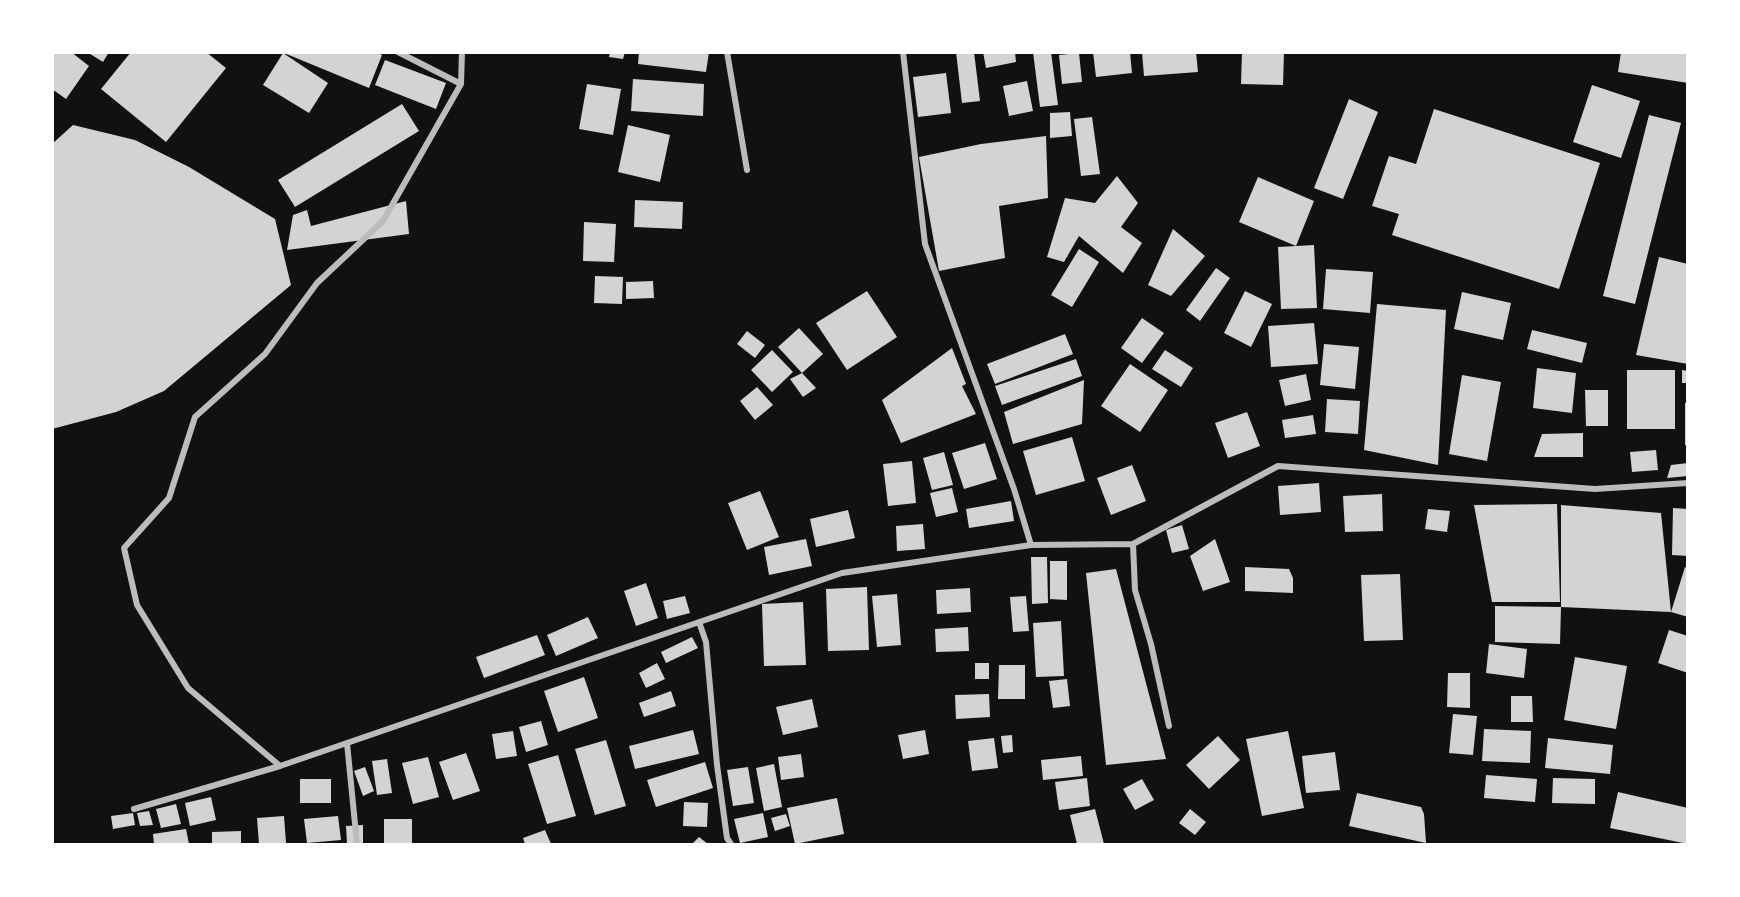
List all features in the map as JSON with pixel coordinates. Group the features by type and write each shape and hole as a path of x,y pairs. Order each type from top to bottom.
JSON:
{"street":[{"path":"398,52 461,84"},
{"path":"280,766 188,688 137,605 124,548 169,498 195,417 265,354 317,283 383,221 461,84 462,52"},
{"path":"727,52 747,170"},
{"path":"903,52 925,244 1032,545"},
{"path":"134,809 280,766 842,573 1032,545 1133,544 1278,466 1594,489 1688,483"},
{"path":"1133,544 1135,590 1151,644 1169,726"},
{"path":"699,622 706,642 718,775 727,838 731,844"},
{"path":"347,743 357,844"}],"building":[{"path":"52,52 71,52 89,66 66,99 52,89"},
{"path":"87,52 109,52 103,62"},
{"path":"131,52 206,52 226,68 166,142 101,89"},
{"path":"376,52 382,55 369,88 284,53"},
{"path":"610,52 625,52 623,59 609,57"},
{"path":"639,52 709,52 706,72 638,64"},
{"path":"956,52 974,52 980,101 962,103"},
{"path":"983,52 1015,52 1016,62 986,68"},
{"path":"1033,52 1051,52 1058,105 1040,107"},
{"path":"1093,52 1130,52 1132,73 1096,77"},
{"path":"1142,52 1196,52 1198,72 1144,76"},
{"path":"1242,52 1284,52 1283,85 1241,84"},
{"path":"1621,52 1688,52 1688,83 1618,72"},
{"path":"283,53 328,83 309,113 263,85"},
{"path":"1079,53 1082,82 1062,84 1059,55"},
{"path":"385,60 446,83 436,109 375,85"},
{"path":"946,73 951,113 918,117 913,77"},
{"path":"633,79 704,84 703,116 631,111"},
{"path":"1027,81 1033,111 1009,116 1003,86"},
{"path":"587,84 621,89 613,135 579,129"},
{"path":"1592,85 1640,101 1621,158 1573,142"},
{"path":"1349,99 1378,112 1343,199 1314,188"},
{"path":"402,104 419,131 295,207 278,180"},
{"path":"1434,109 1600,163 1559,289 1392,235 1399,214 1372,206 1389,156 1416,164"},
{"path":"1070,112 1072,136 1050,138 1050,113"},
{"path":"1649,115 1681,123 1635,304 1603,296"},
{"path":"1092,117 1100,174 1081,176 1074,119"},
{"path":"73,125 135,140 189,167 275,219 291,285 164,391 116,412 52,429 52,144"},
{"path":"628,125 670,135 660,182 618,172"},
{"path":"1046,136 1048,198 999,206 1005,258 939,271 919,157 981,144"},
{"path":"1117,176 1138,203 1121,227 1142,243 1123,273 1079,236 1064,262 1047,257 1065,198 1095,203"},
{"path":"1258,177 1314,201 1296,246 1239,222"},
{"path":"635,200 683,202 682,229 634,227"},
{"path":"406,201 409,234 287,250 293,215 307,210 311,226"},
{"path":"584,222 616,224 614,262 583,261"},
{"path":"1173,229 1205,256 1171,296 1148,285"},
{"path":"1314,245 1317,308 1281,309 1278,247"},
{"path":"1079,249 1099,262 1072,307 1051,295"},
{"path":"1659,257 1688,264 1688,364 1636,355"},
{"path":"1216,268 1230,278 1200,321 1186,310"},
{"path":"1326,269 1373,272 1370,313 1323,309"},
{"path":"595,276 623,277 622,304 594,303"},
{"path":"653,281 654,298 626,299 626,282"},
{"path":"867,291 897,337 847,370 816,323"},
{"path":"1245,291 1272,304 1251,347 1224,333"},
{"path":"1462,292 1511,303 1503,340 1454,329"},
{"path":"1377,304 1446,310 1438,465 1364,450"},
{"path":"1142,318 1164,333 1142,363 1121,348"},
{"path":"1314,323 1318,364 1271,367 1268,326"},
{"path":"799,328 823,354 802,373 778,347"},
{"path":"1532,330 1587,343 1582,363 1527,349"},
{"path":"747,331 765,345 755,358 737,344"},
{"path":"1065,334 1073,354 995,384 987,364"},
{"path":"1324,344 1359,347 1355,389 1320,385"},
{"path":"952,348 966,384 962,386 976,414 901,443 882,400"},
{"path":"772,350 793,372 772,392 751,370"},
{"path":"1165,350 1193,368 1181,387 1152,369"},
{"path":"1076,359 1082,376 1002,405 995,386"},
{"path":"1130,364 1168,390 1140,432 1101,406"},
{"path":"1537,368 1576,373 1572,413 1533,408"},
{"path":"1627,370 1675,370 1675,429 1627,429"},
{"path":"1682,370 1688,371 1688,383 1682,383"},
{"path":"802,373 816,388 803,397 790,379"},
{"path":"1306,374 1311,400 1285,406 1279,380"},
{"path":"1462,375 1501,382 1487,461 1449,454"},
{"path":"1084,380 1082,424 1013,444 1004,412"},
{"path":"757,387 773,405 755,420 740,401"},
{"path":"1585,390 1608,390 1608,426 1586,426"},
{"path":"1327,399 1360,401 1358,434 1325,432"},
{"path":"1685,403 1688,403 1688,445 1685,445"},
{"path":"1247,412 1260,446 1228,458 1215,423"},
{"path":"1313,415 1316,434 1285,438 1282,420"},
{"path":"1583,433 1583,457 1534,457 1542,434"},
{"path":"1072,437 1085,481 1036,495 1023,451"},
{"path":"985,443 997,479 964,489 952,453"},
{"path":"1656,450 1658,470 1632,472 1630,452"},
{"path":"944,452 953,485 932,490 923,458"},
{"path":"912,461 916,503 888,506 883,464"},
{"path":"1688,463 1688,476 1667,478 1671,465"},
{"path":"1132,465 1146,501 1111,515 1097,478"},
{"path":"1319,483 1321,512 1280,515 1278,486"},
{"path":"952,488 958,512 936,517 930,493"},
{"path":"760,491 779,537 747,550 728,503"},
{"path":"1382,494 1383,531 1345,532 1343,496"},
{"path":"1011,501 1014,521 969,528 966,509"},
{"path":"1557,504 1560,602 1492,602 1474,505"},
{"path":"1561,505 1661,513 1671,612 1561,607"},
{"path":"1673,508 1688,509 1688,556 1672,555"},
{"path":"1428,509 1450,511 1447,532 1425,529"},
{"path":"848,510 855,538 816,547 810,519"},
{"path":"923,524 925,549 897,551 896,526"},
{"path":"1182,525 1189,549 1172,553 1166,530"},
{"path":"806,539 812,566 769,575 764,547"},
{"path":"1215,539 1230,582 1203,591 1190,556"},
{"path":"1031,557 1047,557 1048,603 1032,604"},
{"path":"1050,561 1067,561 1067,600 1050,599"},
{"path":"1245,567 1289,569 1293,578 1293,593 1245,591"},
{"path":"1685,567 1688,568 1688,617 1671,612"},
{"path":"1116,569 1166,759 1106,765 1086,573"},
{"path":"1400,574 1403,640 1364,641 1361,575"},
{"path":"646,583 658,618 636,626 624,591"},
{"path":"867,587 869,650 828,651 826,589"},
{"path":"970,588 971,612 937,614 936,590"},
{"path":"897,594 901,645 877,647 872,596"},
{"path":"685,596 690,613 667,619 663,601"},
{"path":"1026,596 1029,631 1013,632 1010,597"},
{"path":"803,602 806,665 764,666 762,604"},
{"path":"1495,606 1561,607 1560,644 1495,642"},
{"path":"588,617 598,638 556,656 547,635"},
{"path":"1061,621 1064,676 1036,677 1033,623"},
{"path":"968,627 969,651 936,652 935,629"},
{"path":"1669,630 1688,636 1688,673 1658,663"},
{"path":"537,635 545,655 484,678 476,657"},
{"path":"692,637 698,648 666,663 661,652"},
{"path":"1489,644 1527,649 1524,678 1486,673"},
{"path":"1575,657 1627,666 1616,729 1564,720"},
{"path":"657,663 665,679 646,688 639,673"},
{"path":"975,663 989,663 989,679 975,679"},
{"path":"999,665 1025,665 1025,699 998,699"},
{"path":"1448,673 1470,673 1470,708 1447,707"},
{"path":"584,677 598,718 558,732 544,691"},
{"path":"1067,679 1070,706 1053,708 1049,681"},
{"path":"671,691 676,706 644,717 639,703"},
{"path":"989,694 990,717 956,719 955,695"},
{"path":"1511,696 1532,696 1533,722 1511,722"},
{"path":"812,699 818,727 783,735 776,707"},
{"path":"1453,714 1477,716 1473,755 1449,753"},
{"path":"541,721 548,745 526,752 519,727"},
{"path":"1484,729 1531,731 1530,763 1482,761"},
{"path":"693,730 699,754 635,769 629,746"},
{"path":"925,730 929,754 903,759 898,735"},
{"path":"513,731 517,756 496,759 492,734"},
{"path":"1288,731 1304,808 1262,816 1246,739"},
{"path":"1012,735 1013,752 1003,753 1001,736"},
{"path":"1218,736 1240,760 1209,789 1186,765"},
{"path":"994,738 998,768 972,771 968,741"},
{"path":"1548,738 1613,745 1610,774 1545,768"},
{"path":"606,740 626,806 595,815 575,749"},
{"path":"1335,752 1340,790 1306,793 1302,756"},
{"path":"466,753 480,791 453,800 439,762"},
{"path":"801,754 804,777 781,780 778,757"},
{"path":"558,755 576,816 547,824 528,764"},
{"path":"1081,756 1083,776 1043,780 1041,760"},
{"path":"428,757 439,797 413,804 402,763"},
{"path":"387,759 392,793 377,795 372,761"},
{"path":"705,762 713,788 656,807 647,780"},
{"path":"774,764 782,807 764,811 756,768"},
{"path":"365,767 374,791 363,796 354,771"},
{"path":"748,767 754,803 733,806 727,770"},
{"path":"1486,775 1537,779 1535,802 1484,798"},
{"path":"1087,778 1090,806 1059,810 1055,782"},
{"path":"1553,778 1595,779 1595,804 1552,803"},
{"path":"300,779 331,779 331,803 300,803"},
{"path":"1142,779 1154,800 1135,810 1123,789"},
{"path":"1618,792 1688,808 1688,844 1610,828"},
{"path":"1357,793 1421,807 1424,814 1426,843 1349,826"},
{"path":"211,797 216,820 190,826 185,803"},
{"path":"837,798 844,834 795,844 787,808"},
{"path":"684,802 708,803 707,827 683,826"},
{"path":"176,804 181,824 161,828 156,809"},
{"path":"1095,809 1104,844 1077,844 1070,815"},
{"path":"1190,809 1206,822 1195,835 1179,823"},
{"path":"149,811 153,825 140,826 137,813"},
{"path":"133,813 135,825 113,829 111,816"},
{"path":"763,813 768,837 740,843 734,819"},
{"path":"786,814 790,826 775,831 771,818"},
{"path":"284,816 286,843 259,844 257,818"},
{"path":"338,816 341,840 307,843 304,819"},
{"path":"384,819 412,819 412,844 384,844"},
{"path":"363,825 363,844 347,844 346,826"},
{"path":"186,829 189,844 154,844 153,834"},
{"path":"545,830 551,844 525,844 523,838"},
{"path":"241,831 241,844 212,844 212,832"},
{"path":"699,837 708,844 692,844"}]}
